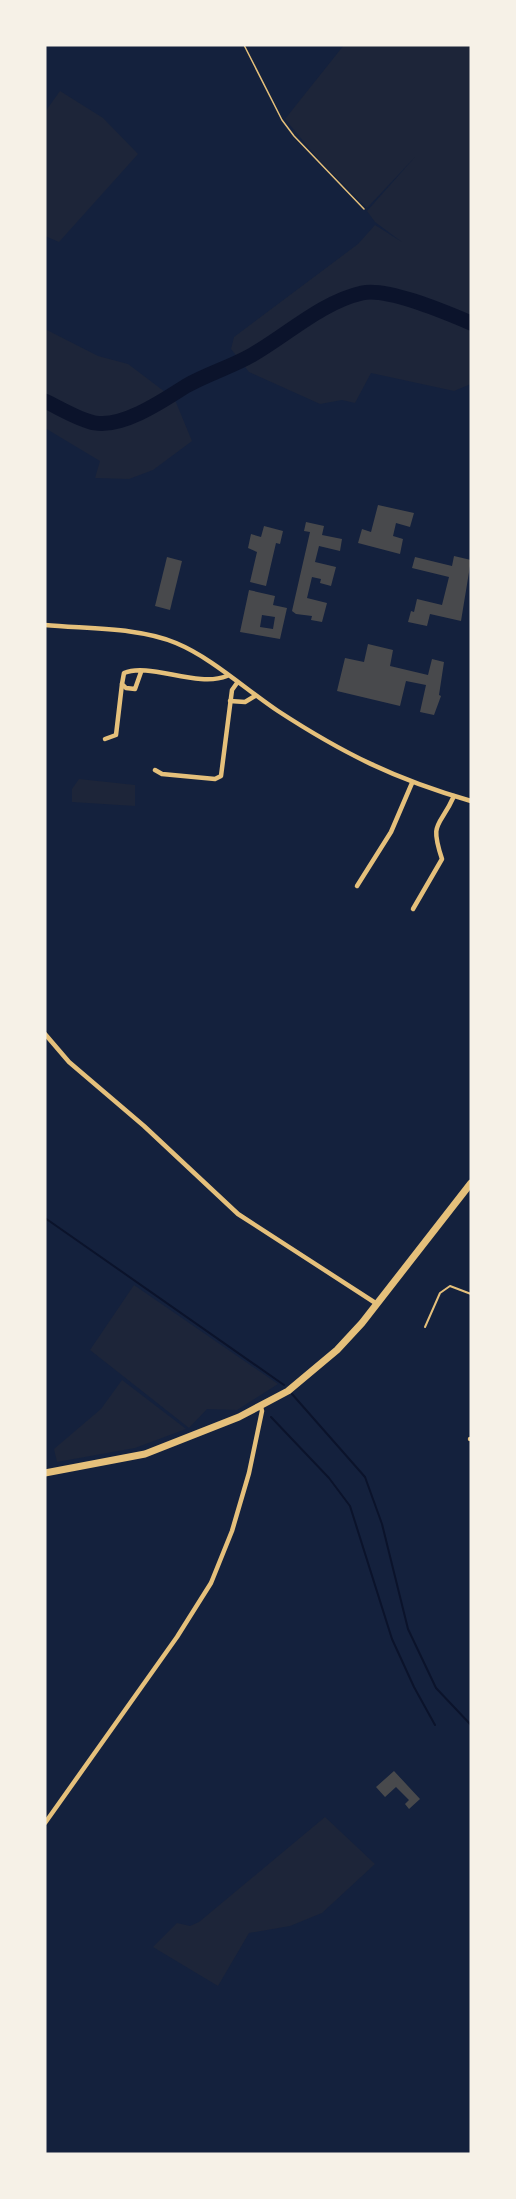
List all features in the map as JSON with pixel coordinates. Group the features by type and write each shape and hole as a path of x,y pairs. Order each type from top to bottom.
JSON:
{"main road":[{"path":"45,1473 145,1454 261,1407 288,1391 328,1357 377,1304 470,1186"}],"street":[{"path":"45,625 159,637 187,648 255,696 336,748 412,783 471,801"},
{"path":"105,739 116,735 124,673 141,672 209,679 227,676"},
{"path":"122,684 126,688 135,689 141,672"},
{"path":"155,770 162,774 218,778 222,770 230,701 237,682"},
{"path":"230,701 244,702 255,696"},
{"path":"357,885 391,832 412,783"},
{"path":"413,909 442,859 434,833 454,796"},
{"path":"45,1034 69,1062 144,1126 238,1214 377,1304"},
{"path":"45,1823 177,1637 211,1583 232,1531 249,1473 261,1407"}],"lane":[{"path":"425,1327 440,1293 450,1286 471,1294"}],"path":[{"path":"244,45 282,120 294,136 364,209"}],"shaded area":[{"path":"344,45 471,45 471,384 454,391 371,373 355,403 342,400 320,404 249,372 231,349 234,337 358,244 375,225 402,242 375,222 367,211 415,157 367,208 319,160 285,119"},
{"path":"60,91 103,118 138,154 59,242 45,236 45,112"},
{"path":"45,329 98,356 128,364 169,395 139,410 96,420 47,399 45,397"},
{"path":"175,400 192,441 153,470 129,479 95,478 100,461 45,428 45,404 83,424 106,427 137,418"},
{"path":"79,779 135,785 135,806 72,802 72,789"},
{"path":"134,1285 278,1384 237,1410 207,1409 189,1428 90,1350"},
{"path":"122,1380 186,1429 135,1448 57,1462 54,1449 101,1409"},
{"path":"325,1817 375,1864 322,1913 290,1926 249,1933 218,1986 153,1947 177,1923 190,1926 199,1922"}],"building":[{"path":"378,505 414,513 410,527 396,523 393,536 403,539 400,554 358,543 362,529 371,532"},
{"path":"306,522 324,526 322,535 342,539 340,551 319,546 315,562 336,567 331,586 320,583 321,579 312,577 307,598 327,603 322,622 311,620 312,616 296,614 292,611 310,532 304,531"},
{"path":"264,526 283,531 280,544 276,543 266,586 250,582 257,552 248,548 251,534 261,537"},
{"path":"454,556 471,560 461,621 430,614 427,626 408,622 411,611 414,612 417,599 442,605 449,577 412,568 415,557 452,566"},
{"path":"167,557 182,561 170,610 155,606"},
{"path":"249,590 275,596 273,605 287,608 280,639 240,632","holes":["262,615 275,617 273,629 260,627"]},
{"path":"368,644 393,650 390,666 428,675 432,659 444,662 439,695 441,696 434,715 420,712 426,685 406,681 400,706 337,691 345,658 364,662"},
{"path":"394,1771 420,1799 409,1809 405,1804 409,1800 396,1787 385,1797 376,1787"}],"waterway":[{"path":"45,401 76,417 95,423 118,421 130,417 143,412 194,382 252,355 319,311 347,297 362,293 373,292 401,297 471,323"},
{"path":"45,1218 284,1385"},
{"path":"292,1394 365,1477 382,1524 408,1629 436,1688 471,1725"},
{"path":"271,1417 329,1478 350,1506 392,1639 435,1725"}]}
